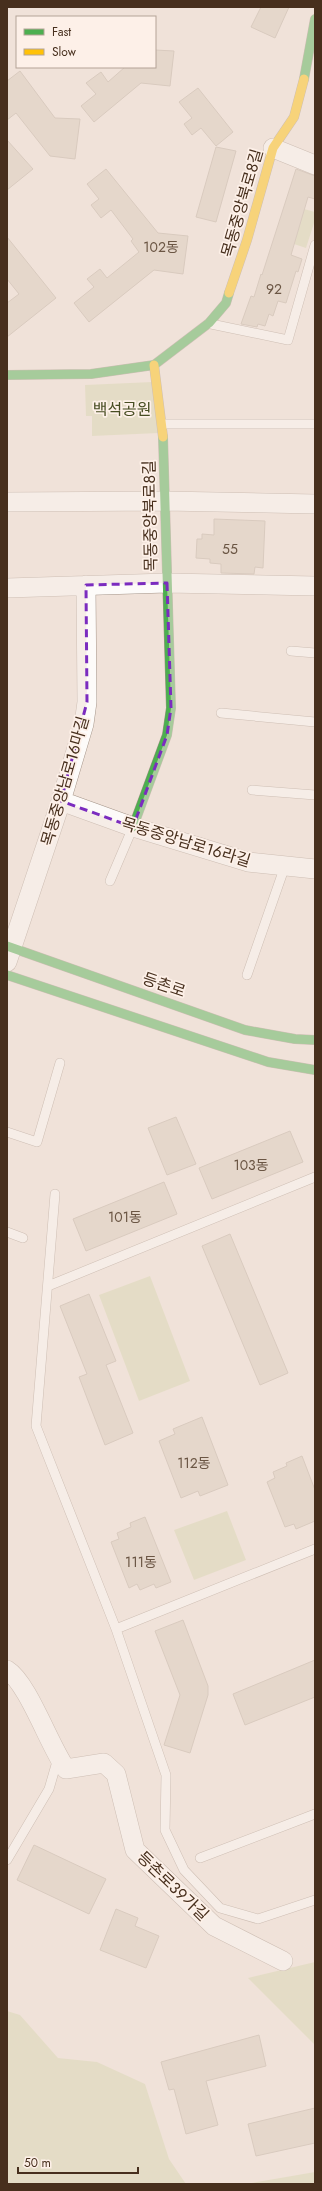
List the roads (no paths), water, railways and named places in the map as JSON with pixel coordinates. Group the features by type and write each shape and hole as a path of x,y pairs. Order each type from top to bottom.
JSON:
{"street":[{"name":"목동중앙북로8길","path":"7,375 91,374 154,365 209,323 226,303 229,296 250,232 273,148 294,117 306,71 315,19"},
{"path":"273,148 315,164"},
{"name":"목동중앙북로8길","path":"154,365 163,424 167,583"},
{"path":"7,502 165,501 315,504"},
{"path":"132,827 167,735 171,708 167,583"},
{"path":"7,588 167,583 315,586"},
{"name":"목동중앙남로16마길","path":"9,952 61,801 84,724 87,702 86,585"},
{"name":"목동중앙남로16라길","path":"61,801 132,827 248,862 315,869"},
{"name":"등촌로","path":"9,952 245,1030 295,1039 315,1040"},
{"path":"7,975 268,1062 315,1070"},
{"name":"등촌로39가길","path":"7,1670 12,1673 28,1697 58,1758 66,1769 104,1763 116,1774 135,1850 214,1926 283,1961"}],"lane":[{"path":"209,323 288,340 315,245"},
{"path":"163,424 315,424"},
{"path":"291,651 315,654"},
{"path":"221,712 315,722"},
{"path":"252,790 315,795"},
{"path":"110,881 132,827"},
{"path":"248,975 284,866"},
{"path":"7,1132 37,1142 60,1063"},
{"path":"48,1286 315,1177"},
{"path":"55,1194 36,1426 116,1629 166,1776 165,1830 184,1870 220,1908 258,1919 315,1900"},
{"path":"7,1232 22,1238"},
{"path":"116,1629 315,1549"},
{"path":"7,1860 49,1789 58,1758"},
{"path":"200,1858 315,1814"}],"park label":[{"name":"백석공원","path":"122,409"}]}
